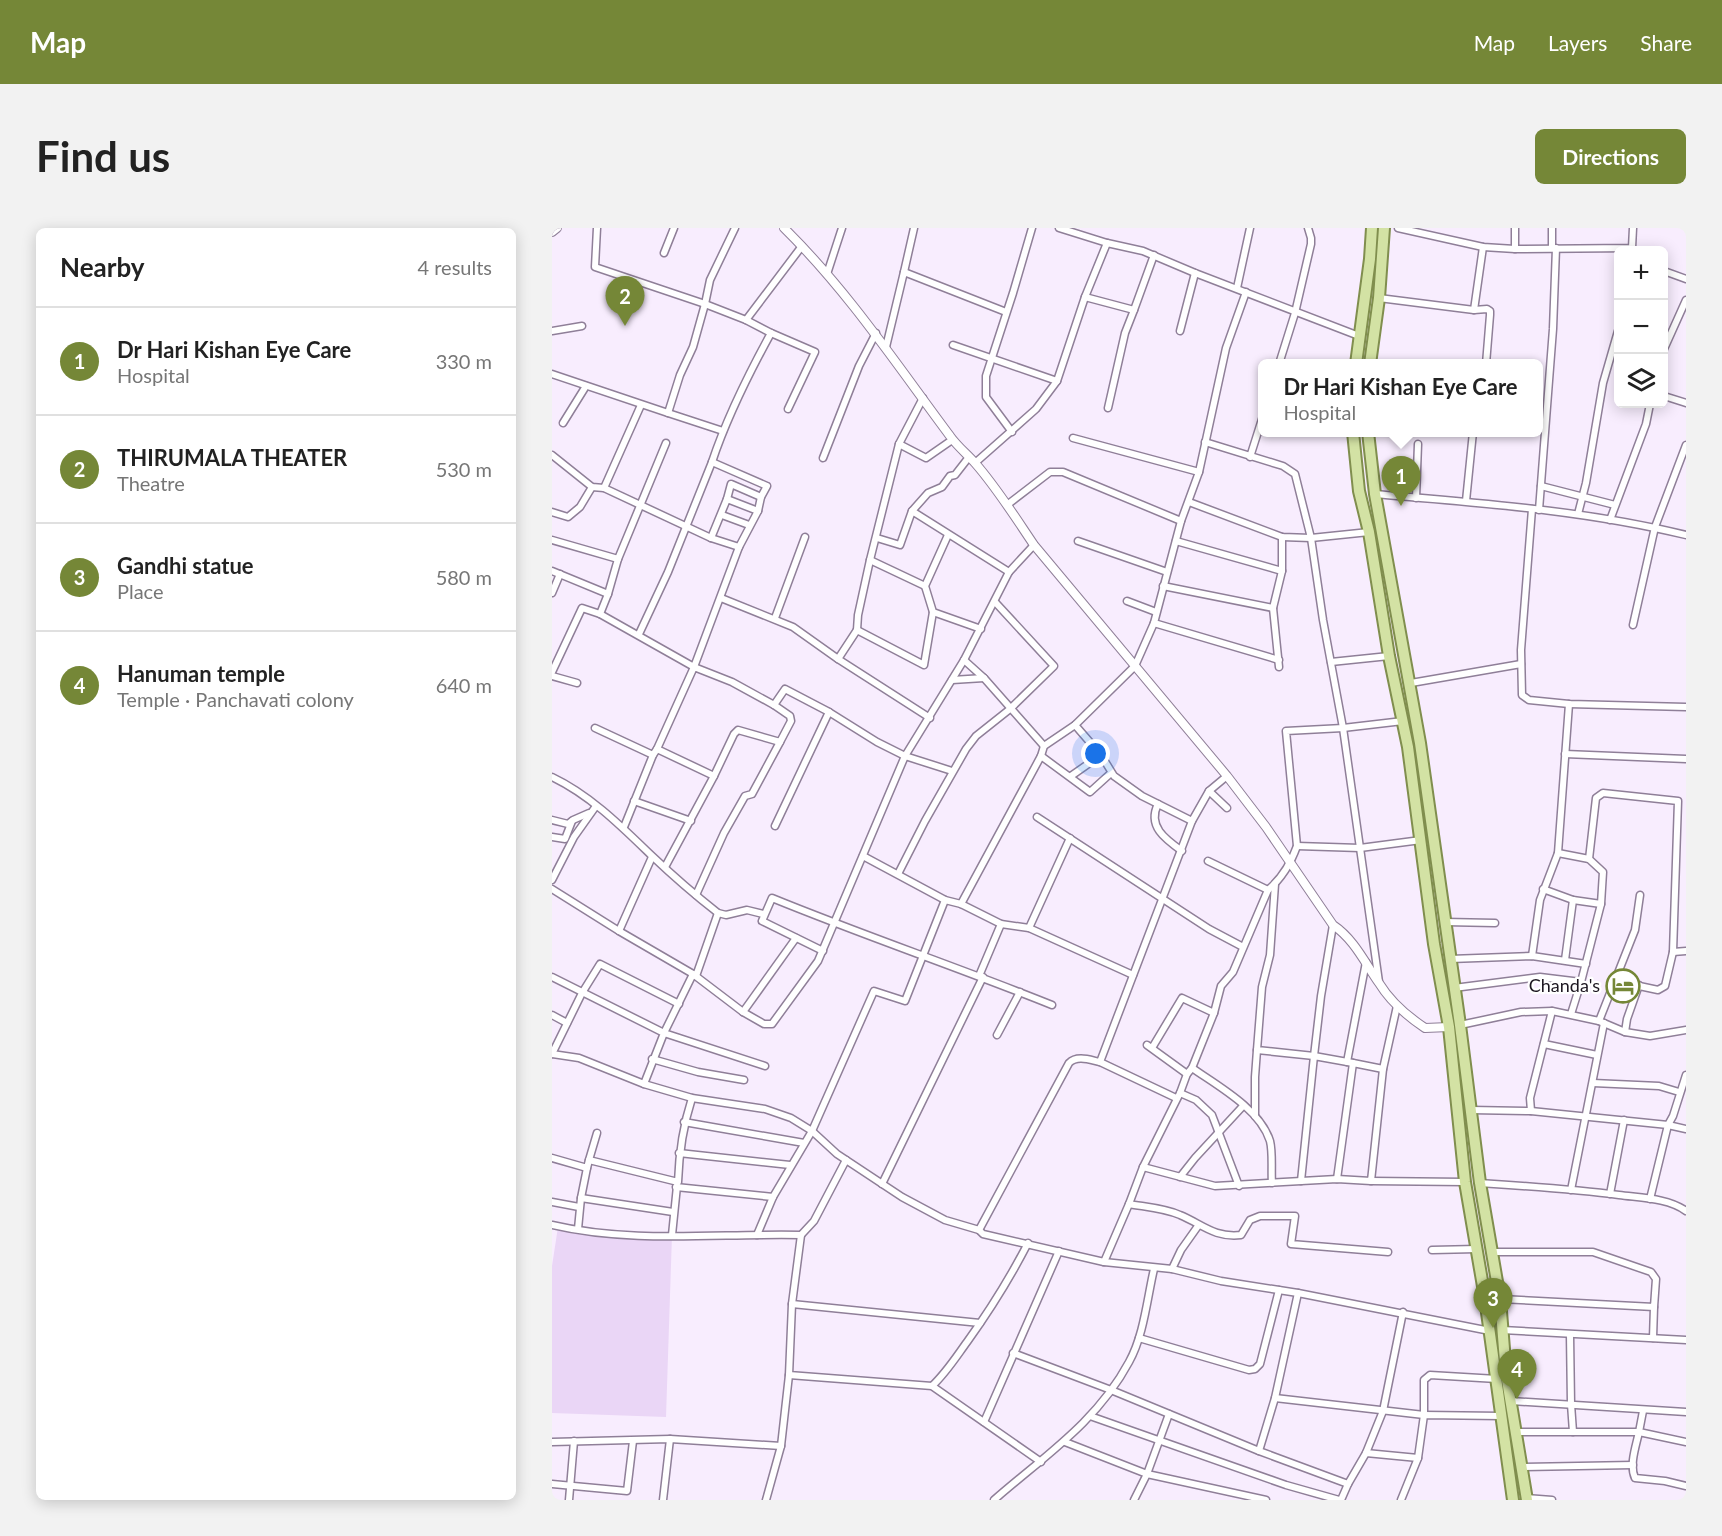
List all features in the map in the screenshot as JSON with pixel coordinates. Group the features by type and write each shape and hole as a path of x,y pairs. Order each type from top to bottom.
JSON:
{"main road":[{"path":"1356,359 1372,228"},
{"path":"1371,359 1379,298 1384,228"},
{"path":"1354,437 1359,491 1370,532 1389,656 1403,721 1434,944 1471,1110 1480,1183 1500,1299 1515,1432 1527,1499"},
{"path":"1369,437 1375,494 1411,684 1445,922 1453,988 1465,1182 1490,1331 1513,1500"},
{"path":"1507,1463 1521,1463"}],"street":[{"path":"552,232 557,228"},
{"path":"597,228 595,267 705,304 815,352 788,409"},
{"path":"664,253 674,228"},
{"path":"668,413 680,375 693,347 710,280 735,228"},
{"path":"784,228 827,274 876,333 952,440 972,460 1034,545 1227,776 1266,827 1333,925 1341,930 1366,961 1379,984 1397,1006 1425,1028 1454,1026 1521,1012 1552,1011 1601,1022 1625,1032 1650,1036 1686,1030"},
{"path":"827,274 842,228"},
{"path":"886,347 914,228"},
{"path":"1011,432 986,397 986,376 1032,228"},
{"path":"1059,228 1085,232 1107,243 1154,255 1295,313 1359,336"},
{"path":"1237,288 1250,228"},
{"path":"1281,359 1295,313 1311,238 1308,229 1300,228"},
{"path":"1398,228 1483,247 1614,249"},
{"path":"1515,228 1515,249"},
{"path":"1543,415 1553,329 1554,248 1552,228"},
{"path":"1632,246 1634,228"},
{"path":"877,538 900,545 912,511 927,493 942,487 950,476 955,475 1011,432 1036,409 1057,381 1085,297 1107,243"},
{"path":"746,320 802,246"},
{"path":"1474,310 1483,247"},
{"path":"1108,408 1125,333 1154,255"},
{"path":"904,272 1006,312"},
{"path":"1668,272 1686,279"},
{"path":"1180,331 1195,273"},
{"path":"961,904 1044,747 1075,725 1135,666 1154,623 1181,521 1199,472 1228,342 1246,292"},
{"path":"1085,297 1134,310"},
{"path":"1379,298 1474,310 1487,309 1490,311 1486,359"},
{"path":"1668,340 1686,300"},
{"path":"552,331 582,326"},
{"path":"639,634 668,572 723,431 771,333"},
{"path":"823,458 859,366 876,333"},
{"path":"953,345 1057,381"},
{"path":"1578,514 1603,383 1614,345"},
{"path":"552,374 723,431"},
{"path":"563,423 586,386"},
{"path":"1668,397 1686,403"},
{"path":"838,659 857,630 870,560 899,444 923,398"},
{"path":"604,488 641,405"},
{"path":"1610,520 1646,424 1649,408"},
{"path":"1250,457 1258,432"},
{"path":"1466,501 1472,437"},
{"path":"1542,437 1541,486 1535,510 1521,654 1522,695 1529,700 1569,704 1686,707"},
{"path":"1073,438 1199,472"},
{"path":"899,444 926,458 952,440"},
{"path":"1205,442 1283,466 1295,474 1311,538 1342,728 1379,984"},
{"path":"600,614 618,559 666,443"},
{"path":"1416,498 1418,444"},
{"path":"1633,625 1655,527 1686,445"},
{"path":"552,455 592,487 604,488 711,538 739,547"},
{"path":"624,827 694,667 739,547 758,511 761,497 767,486 712,462"},
{"path":"1007,505 1050,471 1063,471 1181,521"},
{"path":"711,538 722,515 732,484 761,497"},
{"path":"1541,486 1615,505"},
{"path":"552,512 568,518 580,507 592,487"},
{"path":"1375,494 1466,501 1578,514 1655,527 1686,535"},
{"path":"727,499 758,511"},
{"path":"1189,502 1282,537 1311,538 1370,532"},
{"path":"912,511 1009,572"},
{"path":"722,515 749,525"},
{"path":"857,630 924,665 933,612 926,586 948,535"},
{"path":"775,618 805,537"},
{"path":"1154,623 1279,664 1273,608 1282,571 1282,537"},
{"path":"552,540 618,559"},
{"path":"1078,541 1167,572"},
{"path":"1176,541 1282,571"},
{"path":"552,889 694,975 743,1012 764,1024 772,1024 823,951 905,756 964,660 1009,572 1034,545"},
{"path":"870,560 926,586"},
{"path":"552,571 608,594"},
{"path":"552,593 560,574"},
{"path":"1163,586 1273,608"},
{"path":"721,598 793,627 838,659 930,717"},
{"path":"1127,601 1156,612"},
{"path":"898,874 952,771 976,736 1010,709 1054,666 995,602"},
{"path":"577,683 552,674 582,608 600,614 639,634 694,667 732,682 790,716 791,721 752,794 745,796 724,833 696,896"},
{"path":"933,612 981,629"},
{"path":"1331,662 1389,656"},
{"path":"964,660 984,678 1044,747"},
{"path":"1411,684 1521,664"},
{"path":"952,680 984,678"},
{"path":"774,705 785,688 905,756 952,771"},
{"path":"1532,956 1543,889 1558,853 1569,704"},
{"path":"775,826 829,712"},
{"path":"1104,1262 1143,1167 1214,1013 1221,986 1233,972 1268,890 1290,864 1297,846 1286,731 1403,721"},
{"path":"1075,725 1101,755 1111,773 1142,796 1192,821"},
{"path":"595,728 714,776"},
{"path":"665,867 691,821 734,734 738,730 780,742"},
{"path":"1565,754 1686,759"},
{"path":"1071,776 1101,755"},
{"path":"1041,756 1090,792 1111,773"},
{"path":"1100,1062 1192,821 1209,791 1227,776"},
{"path":"552,777 576,790 624,827 652,857 718,913 726,915 747,910 764,914"},
{"path":"1209,791 1227,808"},
{"path":"1590,860 1596,798 1603,793 1686,802"},
{"path":"634,801 691,821"},
{"path":"1616,981 1658,990 1663,988 1673,952 1678,801"},
{"path":"1158,804 1155,811 1155,825 1166,839 1182,851"},
{"path":"552,880 596,806"},
{"path":"552,820 568,824 590,813"},
{"path":"1037,817 1209,929 1243,947"},
{"path":"552,837 564,839 573,820"},
{"path":"1029,928 1071,838"},
{"path":"1297,846 1360,848 1421,840"},
{"path":"1558,853 1590,860 1603,872 1601,904 1571,1014"},
{"path":"863,856 945,900 961,904 1001,924 1029,928 1133,975"},
{"path":"619,931 652,857"},
{"path":"1208,861 1268,890"},
{"path":"1255,1116 1255,1077 1262,987 1270,956 1275,884"},
{"path":"1543,889 1573,900 1601,904"},
{"path":"1571,1190 1584,1117 1593,1083 1601,1022 1635,930 1640,895"},
{"path":"823,951 762,921 772,898 834,924 1052,1005"},
{"path":"757,1235 772,1197 812,1131 874,991 905,1002 945,900"},
{"path":"1565,960 1573,900"},
{"path":"644,1084 652,1059 694,975 718,913"},
{"path":"1445,922 1495,923"},
{"path":"882,1184 981,977 1001,924"},
{"path":"1301,1181 1321,996 1333,925"},
{"path":"743,1012 796,939"},
{"path":"1673,952 1686,951"},
{"path":"1449,959 1532,956 1586,964"},
{"path":"1337,1179 1350,1063 1366,961"},
{"path":"679,1004 603,964 597,966 552,1054 579,1058 644,1084 692,1098 765,1108 791,1118 812,1131 837,1154 882,1184 945,1221 979,1230 983,1234 1104,1262 1137,1264 1154,1269 1172,1269 1221,1281 1402,1312 1490,1331"},
{"path":"552,977 664,1033 765,1066"},
{"path":"1453,988 1540,977 1581,982"},
{"path":"1625,1032 1639,985"},
{"path":"997,1035 1020,992"},
{"path":"1214,1013 1182,998 1150,1046 1230,1094 1255,1116 1270,1142 1272,1184"},
{"path":"1371,1180 1383,1069 1397,1006"},
{"path":"1531,1111 1530,1098 1552,1011"},
{"path":"552,1016 567,1023"},
{"path":"1544,1044 1597,1055"},
{"path":"1257,1050 1314,1056 1383,1069"},
{"path":"652,1059 698,1072 744,1080"},
{"path":"979,1230 1073,1059 1100,1062 1178,1095 1196,1100 1212,1115 1239,1186"},
{"path":"1650,1199 1668,1125 1686,1075"},
{"path":"1593,1083 1659,1086 1679,1092"},
{"path":"672,1235 679,1153 684,1122 692,1098"},
{"path":"1180,1177 1194,1158 1243,1106"},
{"path":"1471,1110 1531,1111 1668,1125 1686,1130"},
{"path":"1610,1194 1624,1120"},
{"path":"684,1122 804,1143"},
{"path":"578,1229 579,1207 597,1133"},
{"path":"679,1153 790,1165"},
{"path":"552,1158 677,1184 772,1197"},
{"path":"766,1500 781,1446 789,1375 792,1304 801,1235 814,1221 846,1160"},
{"path":"1143,1167 1215,1186 1337,1179 1465,1182"},
{"path":"1480,1183 1650,1199 1680,1207 1686,1211"},
{"path":"581,1198 673,1212"},
{"path":"552,1202 579,1207"},
{"path":"1129,1204 1180,1215 1206,1230 1235,1236 1241,1235 1250,1220 1260,1216 1295,1216 1291,1244 1388,1252"},
{"path":"552,1225 619,1234 801,1235"},
{"path":"1172,1269 1181,1250 1198,1226"},
{"path":"932,1386 947,1369 1009,1281 1028,1243"},
{"path":"1432,1250 1477,1249"},
{"path":"984,1422 1059,1251"},
{"path":"1492,1252 1593,1252 1651,1272 1656,1279 1653,1338"},
{"path":"994,1500 1065,1442 1111,1390 1130,1362 1139,1338 1154,1269"},
{"path":"1139,1338 1249,1370 1255,1369 1260,1364 1279,1290"},
{"path":"1259,1451 1275,1398 1298,1293"},
{"path":"1500,1299 1654,1307"},
{"path":"792,1304 980,1323"},
{"path":"1090,1416 1286,1485 1340,1500 1366,1453 1383,1410 1402,1312"},
{"path":"1502,1330 1686,1340"},
{"path":"1570,1335 1573,1432"},
{"path":"1013,1353 1348,1485"},
{"path":"789,1375 932,1386 1041,1462"},
{"path":"1401,1500 1418,1458 1426,1377 1430,1375 1497,1379"},
{"path":"1275,1398 1424,1415 1501,1416"},
{"path":"1511,1401 1686,1412"},
{"path":"1643,1411 1633,1465 1635,1478 1665,1480 1686,1486"},
{"path":"1134,1500 1147,1474 1169,1414"},
{"path":"1515,1432 1639,1432 1686,1442"},
{"path":"552,1442 670,1439 781,1446"},
{"path":"663,1500 670,1439"},
{"path":"569,1500 574,1441"},
{"path":"626,1500 633,1441"},
{"path":"1065,1442 1147,1474 1266,1500"},
{"path":"1366,1453 1418,1458"},
{"path":"1521,1463 1633,1465"},
{"path":"552,1484 627,1491"},
{"path":"1527,1499 1552,1500"}],"shaded area":[{"path":"558,1227 672,1235 666,1417 552,1413 552,1266"}],"place":[{"name":"THIRUMALA THEATER","path":"625,326"},
{"name":"Dr Hari Kishan Eye Care","path":"1401,506"},
{"name":"Chanda's","path":"1623,986"},
{"name":"Gandhi statue","path":"1493,1328"},
{"name":"Hanuman temple","path":"1517,1399"}]}
